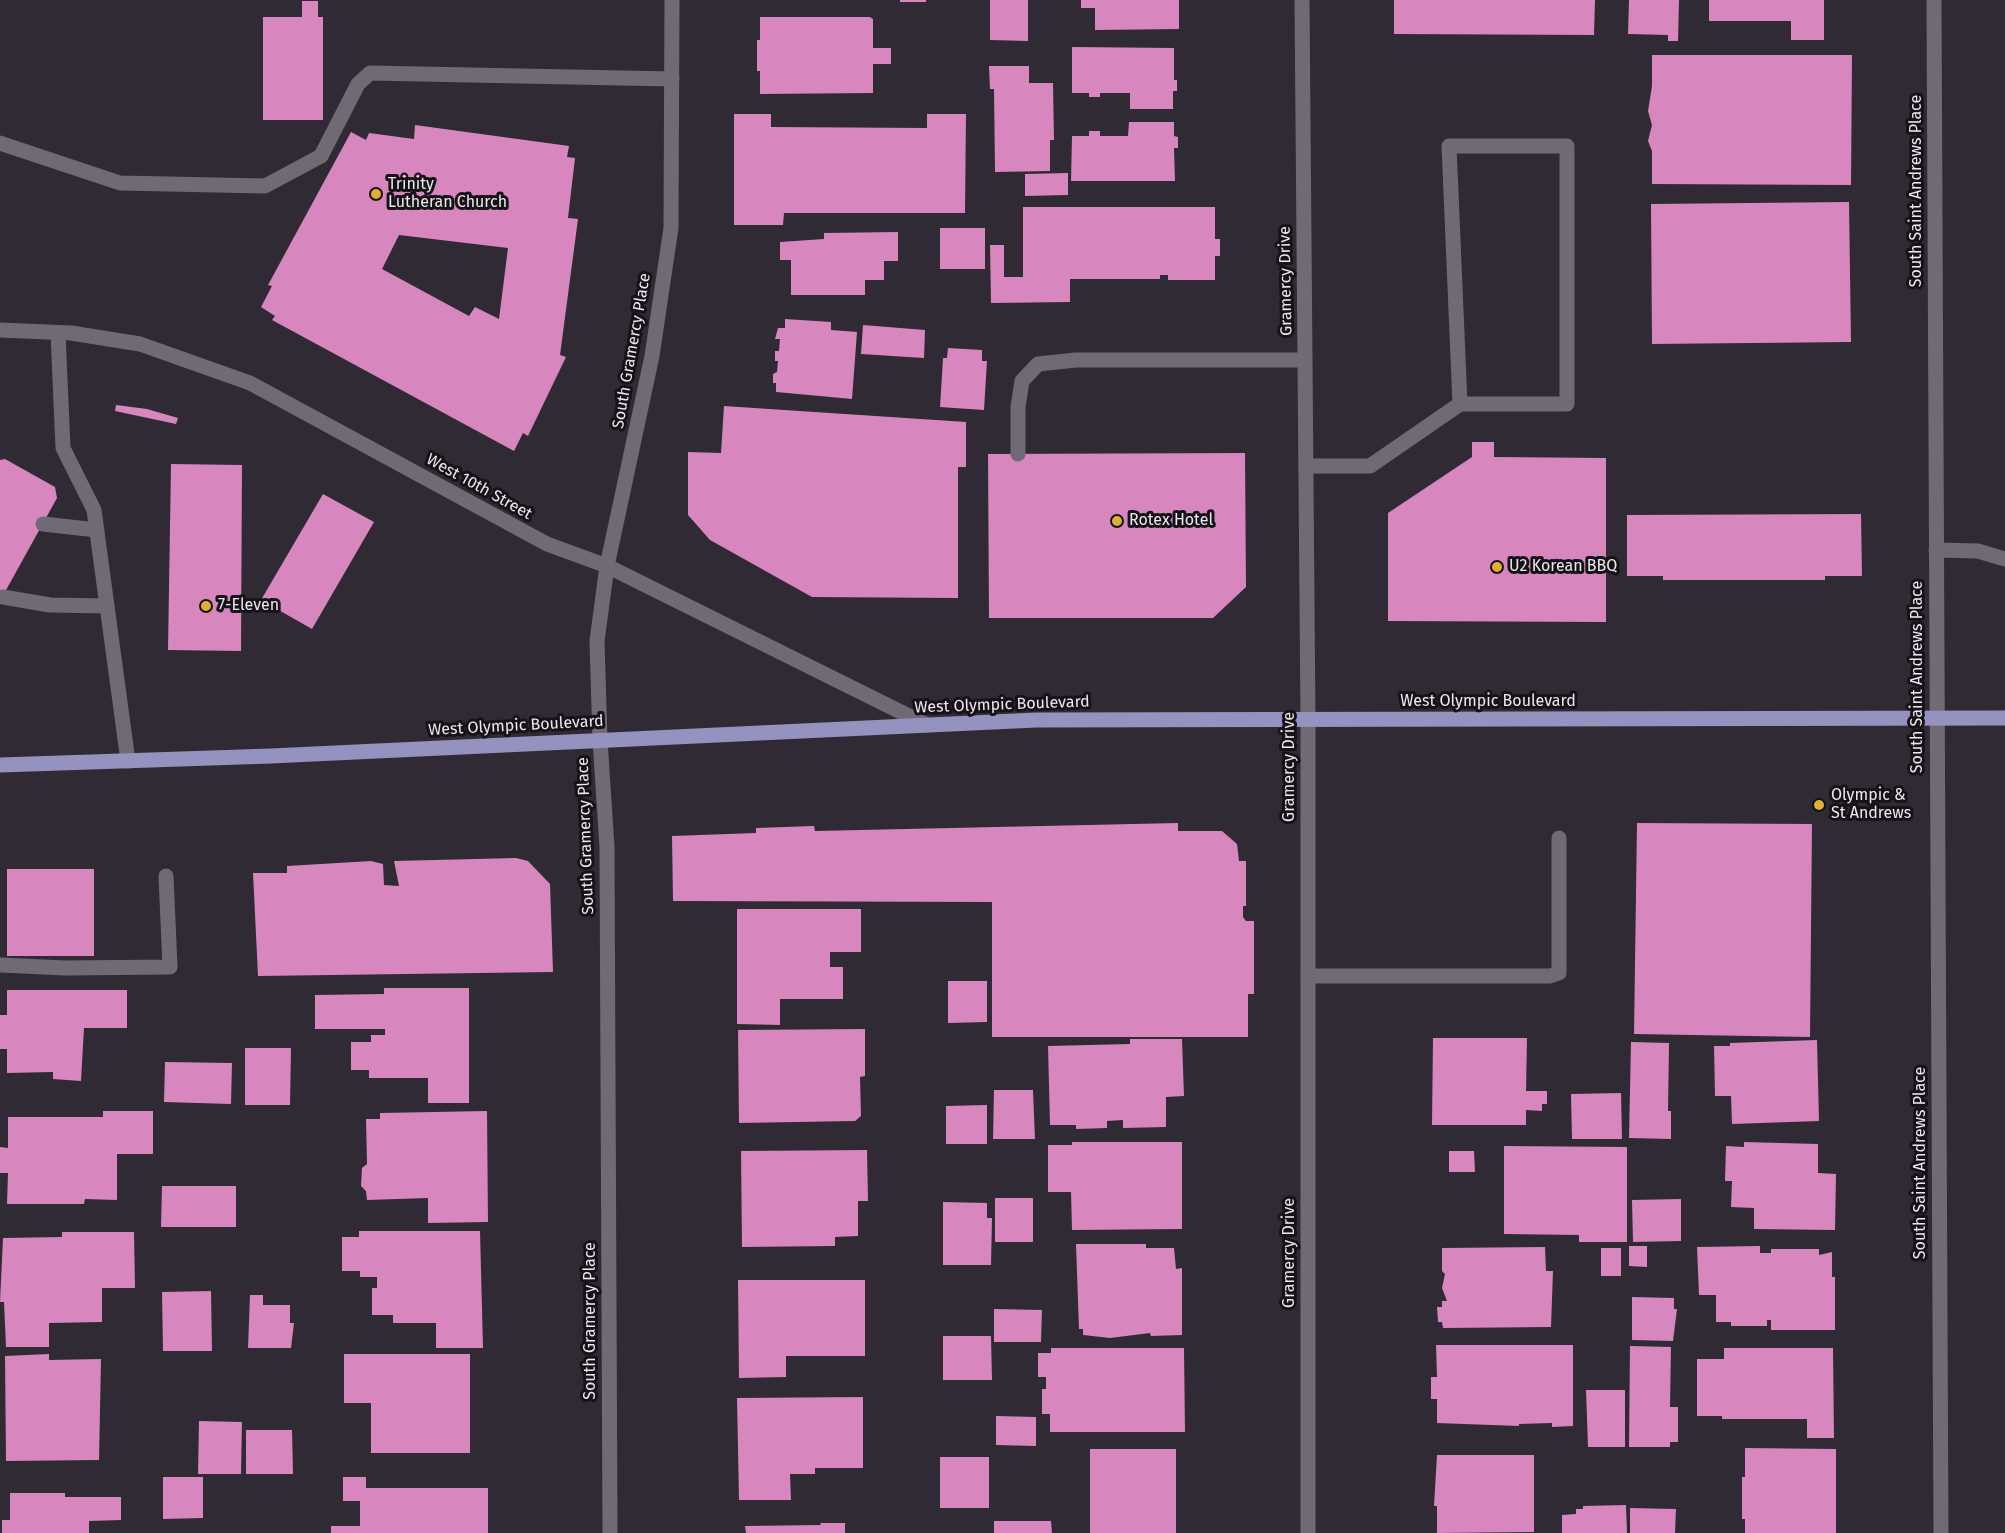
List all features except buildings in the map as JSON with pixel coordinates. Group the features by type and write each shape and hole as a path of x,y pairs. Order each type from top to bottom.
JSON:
{"main road":[{"name":"West Olympic Boulevard","path":"0,765 1036,720 2005,718"}],"street":[{"name":"South Gramercy Place","path":"610,1533 607,847 600,740 597,641 607,566 652,356 671,228 672,0"},
{"name":"Gramercy Drive","path":"1302,0 1308,721 1308,1533"},
{"name":"South Saint Andrews Place","path":"1934,0 1941,1533"},
{"path":"0,143 120,183 265,186 321,156 357,84 370,73 672,79"},
{"path":"1306,466 1370,466 1460,404 1567,404 1567,146 1449,146 1460,404"},
{"name":"West 10th Street","path":"0,330 58,333 140,344 250,383 548,544 607,566 927,725"},
{"path":"58,333 63,448 94,510 128,761"},
{"path":"1018,453 1018,406 1022,381 1038,364 1076,360 1305,360"},
{"path":"43,524 97,530"},
{"path":"1936,550 1978,551 2005,560"},
{"path":"3,597 50,605 107,606"},
{"path":"1308,976 1550,976 1559,973 1559,837"},
{"path":"0,964 65,968 170,966 166,876"}],"place":[{"name":"Trinity Lutheran Church","path":"376,194"},
{"name":"Rotex Hotel","path":"1117,521"},
{"name":"U2 Korean BBQ","path":"1497,567"},
{"name":"7-Eleven","path":"206,606"},
{"name":"Olympic & St Andrews","path":"1819,805"}]}
